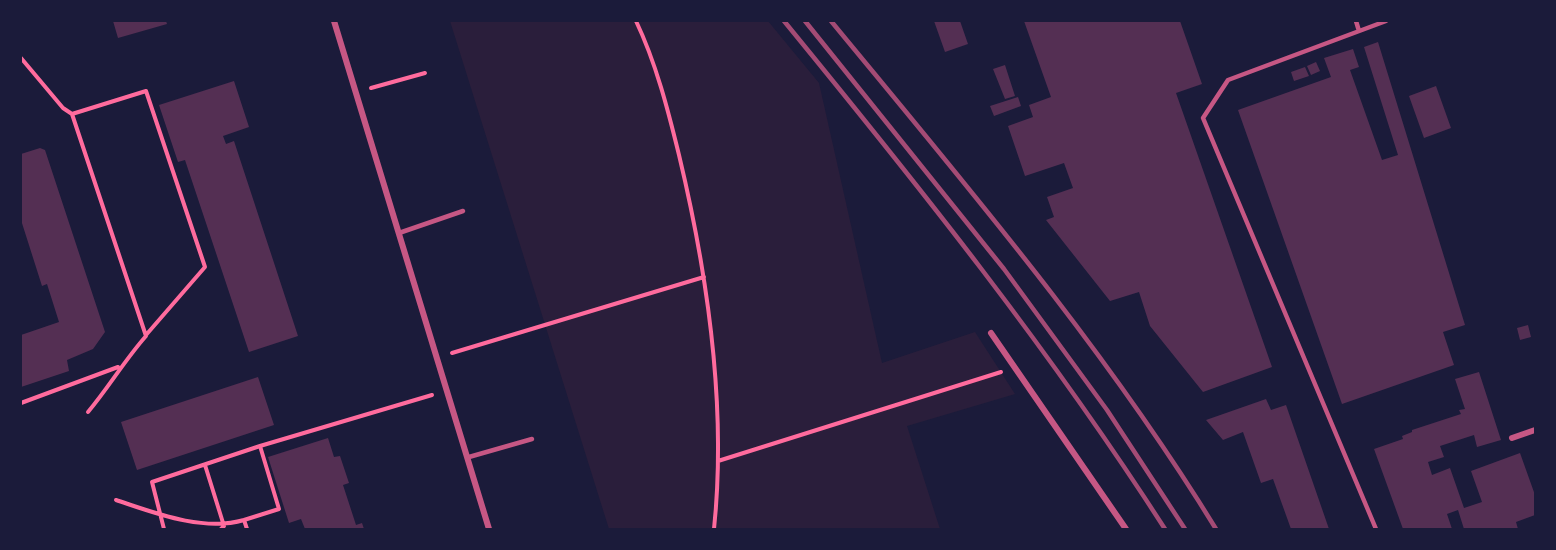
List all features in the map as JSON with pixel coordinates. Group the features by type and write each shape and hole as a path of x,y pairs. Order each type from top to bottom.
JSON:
{"street":[{"path":"334,21 469,457 489,529"},
{"path":"992,333 1126,529"},
{"path":"1512,438 1535,430"}],"lane":[{"path":"1356,21 1359,31"},
{"path":"1376,529 1203,118 1228,80 1386,21"},
{"path":"399,232 463,211"},
{"path":"469,457 532,439"}],"path":[{"path":"636,21 667,108 687,189 704,276 716,381 718,461 714,529"},
{"path":"21,58 63,108 72,114 146,336"},
{"path":"356,93 425,73"},
{"path":"72,114 146,91 206,267 119,366 111,385 88,412"},
{"path":"438,357 704,276"},
{"path":"21,403 119,366"},
{"path":"718,461 1015,367"},
{"path":"164,529 153,482 260,446 448,390"},
{"path":"116,500 160,515 222,528 279,509 260,446"},
{"path":"205,465 222,528"},
{"path":"244,520 247,529"}],"shaded area":[{"path":"450,21 768,21 819,83 882,363 975,332 1015,394 907,426 940,529 609,529"}],"building":[{"path":"113,21 166,21 167,24 118,38"},
{"path":"934,21 960,21 968,44 945,52"},
{"path":"1024,21 1180,21 1202,84 1176,93 1272,367 1203,392 1150,326 1139,292 1110,301 1046,220 1054,217 1047,197 1073,188 1064,163 1025,176 1008,126 1033,117 1029,105 1051,97"},
{"path":"1378,42 1465,325 1443,332 1454,365 1342,404 1238,110 1331,77 1324,58 1353,49 1359,67 1350,70 1382,160 1398,155 1364,47"},
{"path":"1316,62 1320,71 1311,75 1307,66"},
{"path":"1005,65 1015,96 1005,99 993,69"},
{"path":"1305,67 1309,76 1294,81 1291,72"},
{"path":"234,81 249,127 223,136 226,144 234,141 298,336 249,352 185,160 178,162 159,105"},
{"path":"1436,86 1451,128 1424,138 1409,96"},
{"path":"1018,97 1021,106 994,116 990,106"},
{"path":"40,148 45,150 105,332 93,349 67,360 69,371 21,387 21,335 59,322 47,284 42,286 21,220 21,154"},
{"path":"1528,325 1531,337 1520,340 1517,328"},
{"path":"1479,372 1501,440 1477,447 1474,435 1440,446 1444,457 1428,462 1432,475 1450,468 1464,508 1482,502 1471,471 1520,453 1535,495 1535,515 1516,522 1518,529 1464,529 1458,510 1447,514 1452,529 1403,529 1374,449 1403,439 1402,436 1412,430 1461,414 1459,410 1465,409 1455,379"},
{"path":"258,377 274,425 137,470 121,422"},
{"path":"1266,399 1271,410 1286,405 1329,529 1291,529 1273,479 1261,483 1243,432 1223,440 1206,420"},
{"path":"328,438 334,457 340,456 349,483 343,485 356,525 362,523 364,529 305,529 301,519 289,523 268,457"}],"railway":[{"path":"784,21 934,207 1030,333 1165,529"},
{"path":"805,21 1004,269 1107,410 1185,529"},
{"path":"831,21 983,206 1081,332 1128,396 1216,529"}]}
